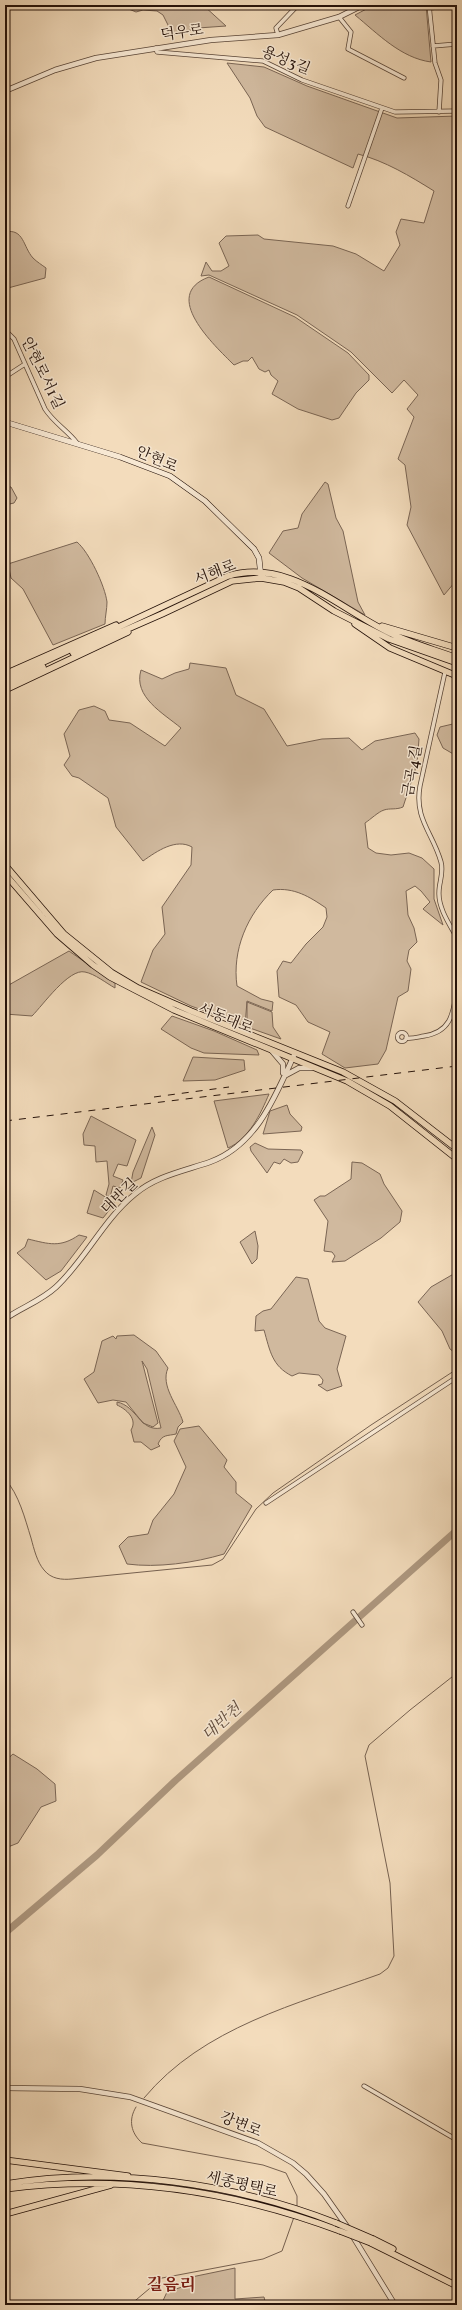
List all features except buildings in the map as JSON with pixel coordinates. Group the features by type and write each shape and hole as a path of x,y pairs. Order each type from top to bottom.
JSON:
{"main road":[{"name":"안현로","path":"5,422 77,443 154,469 187,486 213,508 254,549 259,558 261,575"},
{"name":"서해로","path":"5,685 60,658 162,614 232,581 261,575 299,588 349,618 389,639 457,664"},
{"name":"서해로","path":"5,680 228,576 284,576 298,581 372,624 426,648 457,658"},
{"path":"5,690 162,614"},
{"path":"5,674 107,628 137,618"},
{"path":"349,618 365,633 390,648 457,676"},
{"path":"372,624 456,647"},
{"name":"서동대로","path":"5,865 61,931 85,953 112,972 161,998 293,1055 318,1069 348,1082 390,1106 457,1159"},
{"name":"서동대로","path":"5,874 57,934 98,969 152,1000 270,1048 343,1072 395,1101 457,1149"},
{"path":"5,2160 128,2176 138,2180"},
{"name":"세종평택로","path":"5,2184 52,2179 138,2180 215,2189 286,2206 313,2215 336,2224 457,2283"},
{"name":"세종평택로","path":"5,2190 63,2184 118,2184 164,2187 223,2196 288,2213 372,2241 457,2286"},
{"path":"5,2214 118,2184"}],"street":[{"path":"278,36 276,28 298,5"},
{"name":"덕우로","path":"5,91 71,64 96,58 211,40 278,36 339,17 363,5"},
{"path":"438,112 441,80 435,63 430,6 457,5"},
{"path":"339,17 351,32 348,49 404,78"},
{"path":"433,46 457,44"},
{"name":"용성3길","path":"156,48 157,52 263,61 302,80 382,108 408,113 457,111"},
{"path":"348,206 382,108"},
{"name":"안현로서1길","path":"5,330 14,339 45,409 52,420 65,429 77,443"},
{"path":"5,376 25,364"},
{"name":"금곡4길","path":"445,672 420,786 418,803 420,814 442,867 440,904 457,938"},
{"path":"406,1038 432,1035 441,1031 450,1021 457,990"},
{"path":"270,1048 283,1064 284,1075 299,1068 318,1069"},
{"name":"대반길","path":"5,1319 39,1301 57,1286 120,1208 134,1194 160,1179 227,1154 247,1139 265,1115 293,1055"},
{"path":"266,1503 457,1377"},
{"path":"353,1612 362,1625"},
{"path":"364,2086 457,2140"},
{"name":"강변로","path":"5,2088 80,2089 130,2097 199,2120 258,2143 278,2153 306,2174 324,2194 343,2220 395,2305"}],"shaded area":[{"path":"119,5 203,5 226,26 198,28 173,35 163,15 157,11 143,10 136,12"},
{"path":"374,5 426,5 431,62 410,56 390,44 355,15"},
{"path":"227,63 264,67 307,86 397,118 457,116 457,563 455,582 444,595 407,525 411,507 405,465 398,459 414,417 407,409 418,395 404,380 392,393 351,352 297,315 209,275 201,276 206,262 212,271 221,271 229,266 219,243 226,236 258,235 264,239 333,246 356,254 384,271 400,245 396,232 401,219 424,223 434,191 388,165 368,157 358,154 353,168 265,127 257,116 250,98"},
{"path":"5,232 16,233 20,236 33,258 46,268 45,278 8,288 5,283"},
{"path":"209,277 295,317 348,353 369,375 369,380 356,393 339,418 332,420 298,409 272,394 278,381 271,375 269,370 265,372 259,369 252,357 248,361 243,361 234,365 215,345 204,333 196,320 190,307 189,296 195,285"},
{"path":"325,482 328,484 336,518 343,531 358,602 365,615 302,578 269,553 283,531 298,528 302,514"},
{"path":"5,486 11,487 17,498 14,503 5,505"},
{"path":"77,542 82,547 96,570 106,595 107,602 105,624 53,645 23,589 11,578 8,564"},
{"path":"190,663 226,668 236,695 264,709 287,746 322,739 349,738 362,750 375,741 415,733 419,739 417,764 403,807 384,810 365,823 368,848 376,853 391,855 409,853 422,858 434,869 434,899 443,925 423,909 430,902 421,891 415,886 406,891 408,915 414,928 417,942 409,950 407,961 411,969 408,991 398,997 386,1050 378,1064 345,1068 322,1054 330,1032 308,1022 296,1005 279,997 277,971 283,961 291,963 306,944 323,927 327,917 326,908 314,900 295,891 281,889 273,890 256,910 243,934 239,946 236,973 237,986 261,999 273,1002 272,1011 247,1001 245,1026 191,1006 141,982 153,950 165,934 162,907 191,865 192,847 180,844 173,845 154,853 143,861 116,827 108,798 79,778 72,776 64,765 70,756 64,734 79,710 94,706 105,711 109,720 130,723 165,746 181,728 151,704 145,696 141,688 141,670 162,679 189,669"},
{"path":"457,723 457,754 455,755 443,748 437,735 440,727"},
{"path":"69,951 115,983 115,988 93,975 85,972 79,972 64,981 32,1016 5,1014 5,955 7,986"},
{"path":"247,1002 272,1012 273,1027 281,1039 247,1027"},
{"path":"172,1016 214,1031 257,1050 259,1055 204,1053 191,1048 161,1029"},
{"path":"193,1057 244,1060 245,1070 215,1080 183,1081"},
{"path":"269,1094 258,1117 248,1132 235,1144 228,1148 214,1101"},
{"path":"287,1105 290,1114 302,1127 301,1131 263,1134 270,1111"},
{"path":"91,1116 136,1140 127,1166 118,1164 113,1176 123,1180 120,1188 113,1186 110,1197 106,1195 109,1184 107,1161 96,1162 95,1146 84,1145 83,1134"},
{"path":"152,1127 155,1135 141,1178 131,1183 133,1172"},
{"path":"255,1143 268,1149 301,1150 303,1152 298,1162 291,1163 284,1159 280,1164 274,1162 267,1173 251,1151 250,1147"},
{"path":"352,1162 362,1163 380,1174 384,1184 402,1211 400,1222 381,1238 345,1261 332,1262 335,1256 332,1252 324,1251 328,1221 314,1200 320,1196 325,1196 351,1179"},
{"path":"94,1190 115,1203 103,1218 87,1213"},
{"path":"255,1231 258,1246 257,1259 252,1264 240,1242"},
{"path":"79,1235 87,1237 61,1271 46,1280 17,1253 25,1247 28,1239 54,1244 66,1242"},
{"path":"457,1272 457,1352 455,1353 450,1349 442,1331 418,1302 431,1287"},
{"path":"296,1277 308,1279 319,1321 325,1328 346,1336 337,1369 342,1386 327,1391 318,1385 322,1384 323,1380 319,1375 299,1373 292,1376 285,1372 276,1363 273,1357 264,1330 255,1331 256,1316 263,1311 271,1309"},
{"path":"134,1335 156,1351 168,1368 166,1382 183,1422 178,1427 176,1434 161,1438 158,1444 160,1446 151,1450 141,1442 134,1442 131,1430 133,1426 132,1418 124,1409 117,1405 117,1402 124,1404 140,1420 126,1402 113,1400 98,1403 84,1379 94,1372 102,1341 113,1336 116,1339 117,1336","holes":["142,1361 147,1369 161,1428 154,1428 145,1424 153,1427 158,1423"]},
{"path":"199,1426 227,1460 224,1467 236,1482 236,1493 252,1506 224,1554 176,1564 127,1564 119,1546 128,1537 148,1534 153,1520 174,1494 186,1467 174,1441 180,1429"},
{"path":"13,1754 37,1769 55,1784 56,1801 41,1807 18,1843 8,1847 5,1843 5,1761"},
{"path":"235,2268 235,2299 264,2297 266,2305 161,2305 167,2292 182,2287 182,2279"}],"waterway":[{"path":"5,1479 10,1485 21,1507 39,1563 47,1573 53,1577 72,1579 212,1565 223,1559 256,1509 273,1493 371,1425 457,1369"},
{"name":"대반천","path":"5,1933 97,1855 176,1780 457,1530"},
{"path":"144,2098 168,2074 194,2053 223,2035 284,2008 380,1974 388,1968 394,1956 390,1883 365,1756 369,1745 457,1673"},
{"path":"136,2107 131,2121 133,2131 142,2143 263,2165 286,2173 297,2196 297,2206"},
{"path":"130,2305 162,2278 263,2259 282,2251 294,2217"}],"railway":[{"path":"5,1121 457,1066"},
{"path":"154,1097 229,1087"}],"district":[{"name":"길음리","path":"171,2284"}]}
